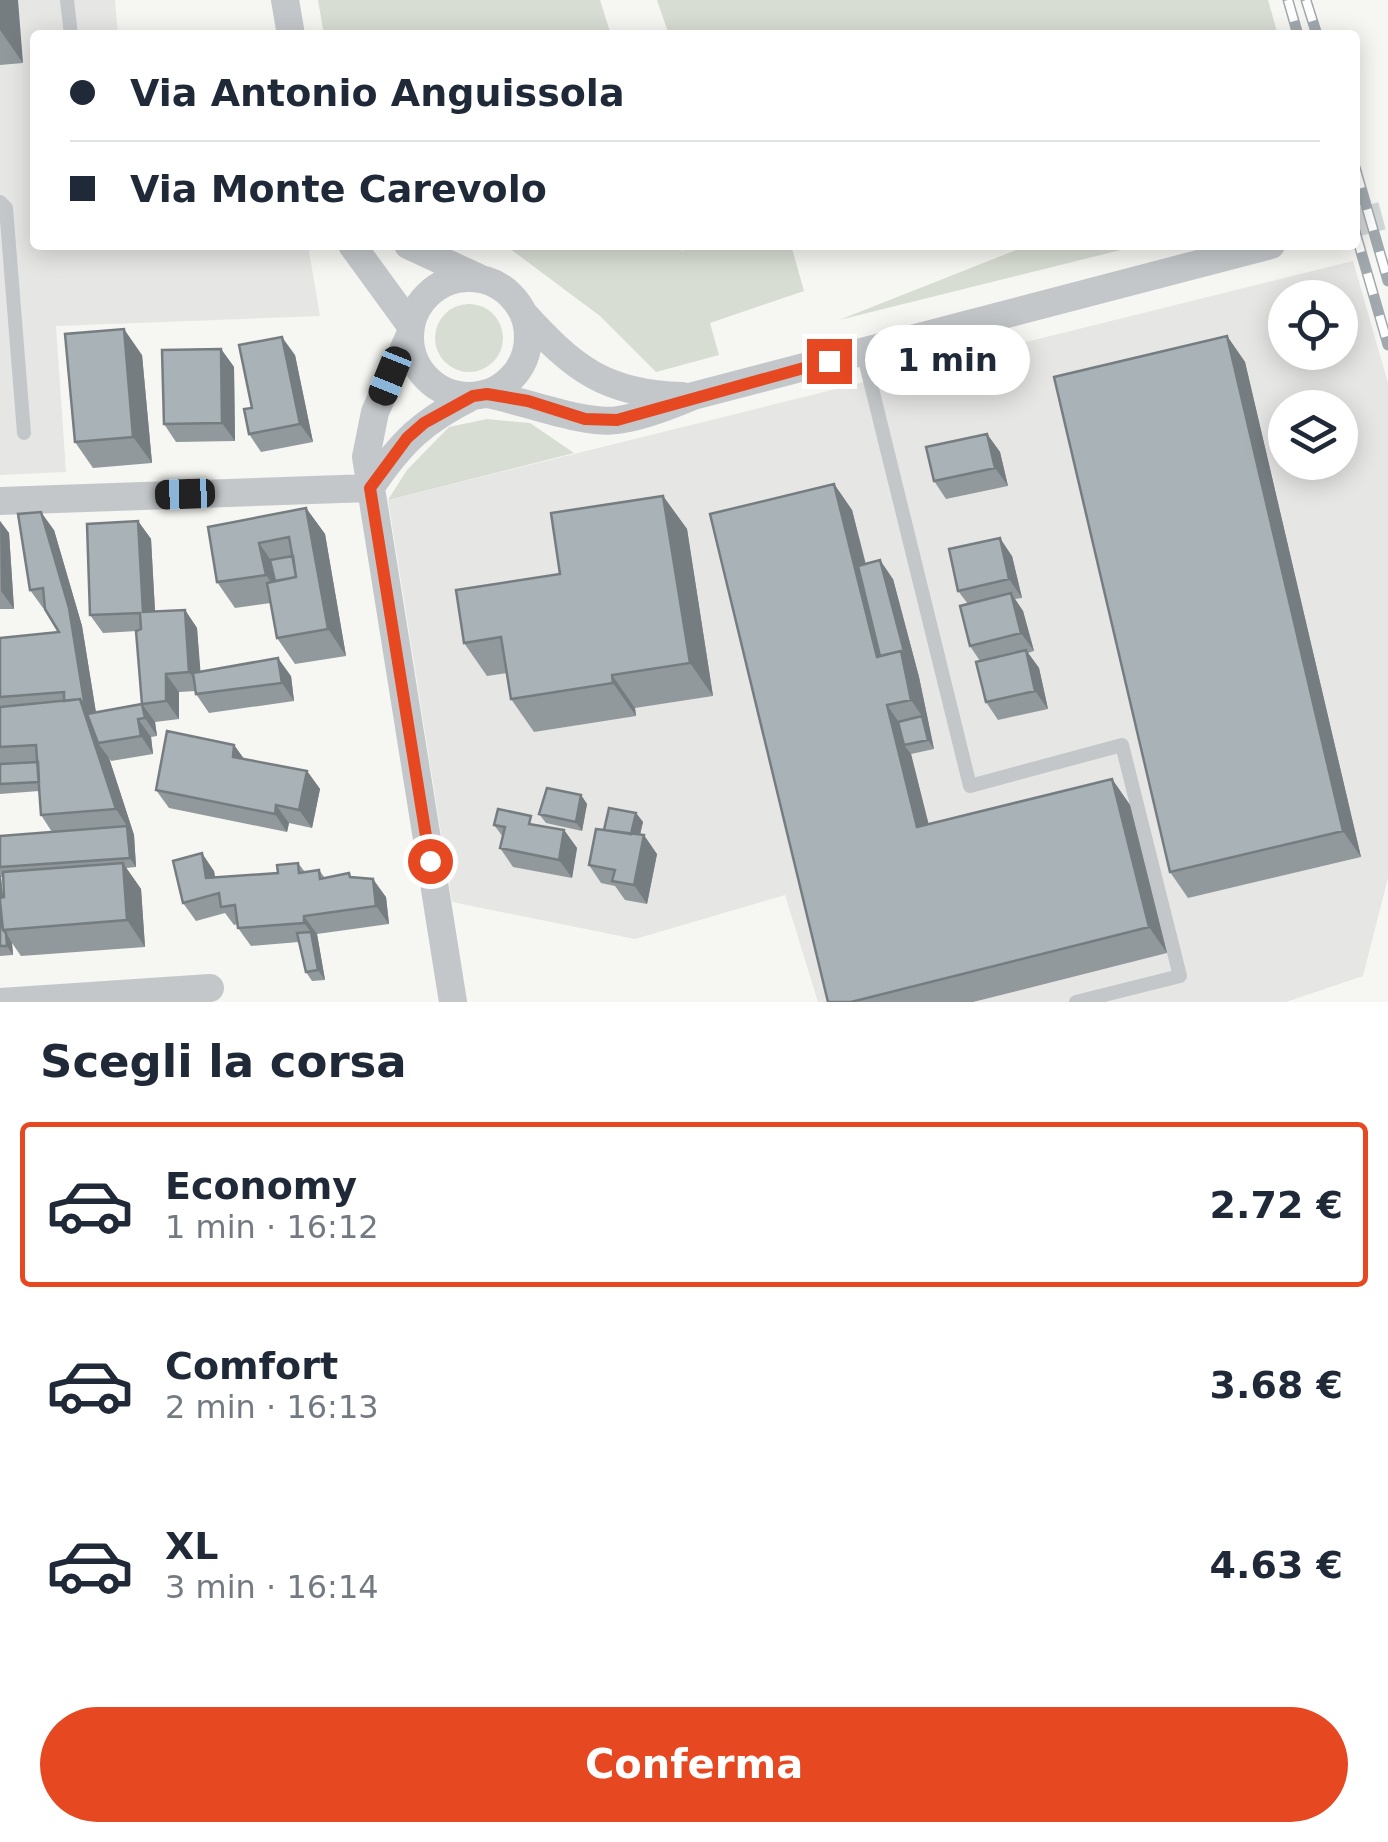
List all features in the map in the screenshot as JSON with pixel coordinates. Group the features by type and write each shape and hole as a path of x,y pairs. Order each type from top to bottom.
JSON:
{"street":[{"path":"285,0 290,30"},
{"path":"355,250 410,331 412,354 430,382 444,391 600,420 656,411 693,396 1251,250"},
{"path":"419,250 497,285 512,296 561,353 590,376 632,392 693,396"},
{"path":"452,1002 366,458 368,434 420,303 438,286 461,278 480,278"},
{"path":"370,488 407,438 424,423 513,377 528,346 522,312"},
{"path":"0,501 370,488"},
{"path":"0,1002 210,988"}],"lane":[{"path":"68,0 71,30"},
{"path":"0,202 6,208 24,433"},
{"path":"863,352 970,786 1122,745 1180,976 1076,1002"}],"shaded area":[{"path":"0,0 115,0 118,30 30,30 30,250 309,250 320,316 56,326 66,472 0,475"},
{"path":"318,0 600,0 609,30 323,30"},
{"path":"657,0 1268,0 1277,30 667,30"},
{"path":"512,250 792,250 804,291 710,323 719,355 656,372 600,316"},
{"path":"1016,250 1121,250 839,320"},
{"path":"1353,261 1388,383 1388,878 1363,976 1286,1002 818,1002 785,895 635,939 452,902 388,500 1268,282 1268,370 1358,370 1358,280 1276,280"},
{"path":"469,304 493,314 503,338 493,362 469,372 445,362 435,338 445,314"},
{"path":"487,419 530,423 574,453 388,500 407,470 449,427"}],"building":[{"path":"124,329 133,437 75,442 65,334"},
{"path":"1227,336 1343,831 1170,872 1054,377"},
{"path":"282,337 300,424 249,434 244,409 252,408 239,345"},
{"path":"221,349 222,423 164,424 162,350"},
{"path":"987,434 995,468 934,481 926,447"},
{"path":"834,484 877,657 901,651 911,700 887,705 917,827 1112,779 1149,927 851,1002 828,1002 710,514"},
{"path":"663,496 690,663 612,675 613,683 511,699 501,637 464,643 456,590 560,574 551,513"},
{"path":"306,508 328,629 277,638 267,583 296,577 289,537 259,543 266,575 217,582 208,527"},
{"path":"41,512 69,608 85,707 80,699 64,701 64,692 0,697 0,638 59,632 45,609 43,588 30,590 18,514"},
{"path":"138,521 143,612 185,610 189,672 166,674 166,701 142,704 136,631 141,629 140,613 90,615 87,524"},
{"path":"1000,538 1009,579 958,591 949,549"},
{"path":"293,556 296,577 275,581 270,560"},
{"path":"880,560 906,659 901,651 880,656 858,566"},
{"path":"1011,593 1021,633 970,646 960,606"},
{"path":"1026,650 1035,691 986,702 976,662"},
{"path":"278,658 282,683 196,694 193,673"},
{"path":"80,699 116,809 41,815 36,745 0,747 0,707"},
{"path":"142,704 145,718 138,719 141,736 98,743 87,714"},
{"path":"922,716 928,740 904,745 898,722"},
{"path":"167,731 234,745 233,757 307,771 299,810 276,805 275,814 156,790"},
{"path":"38,762 39,782 0,784 0,764"},
{"path":"547,788 581,795 576,822 539,814"},
{"path":"609,808 636,813 631,834 604,830"},
{"path":"498,809 531,816 529,824 564,830 559,860 500,848 505,827 494,825"},
{"path":"127,826 130,858 0,867 0,836"},
{"path":"596,829 644,835 634,885 612,881 615,870 589,865"},
{"path":"202,853 206,878 278,873 277,865 298,863 299,873 319,870 320,879 349,873 350,877 373,879 376,906 304,916 304,923 238,928 235,905 221,907 219,893 183,903 173,861"},
{"path":"123,863 127,920 3,930 3,872"},
{"path":"0,908 6,933 7,946 0,946"},
{"path":"311,932 318,970 306,972 297,933"}],"tunnel":[{"path":"1360,222 1388,214"}],"railway":[{"path":"1288,0 1297,30"},
{"path":"1306,0 1315,30"},
{"path":"1360,184 1388,281"},
{"path":"1360,248 1388,345"}],"route":[{"path":"430,861 370,488 397,450 424,423 473,396 487,394 528,401 585,419 617,420 829,361"}]}
